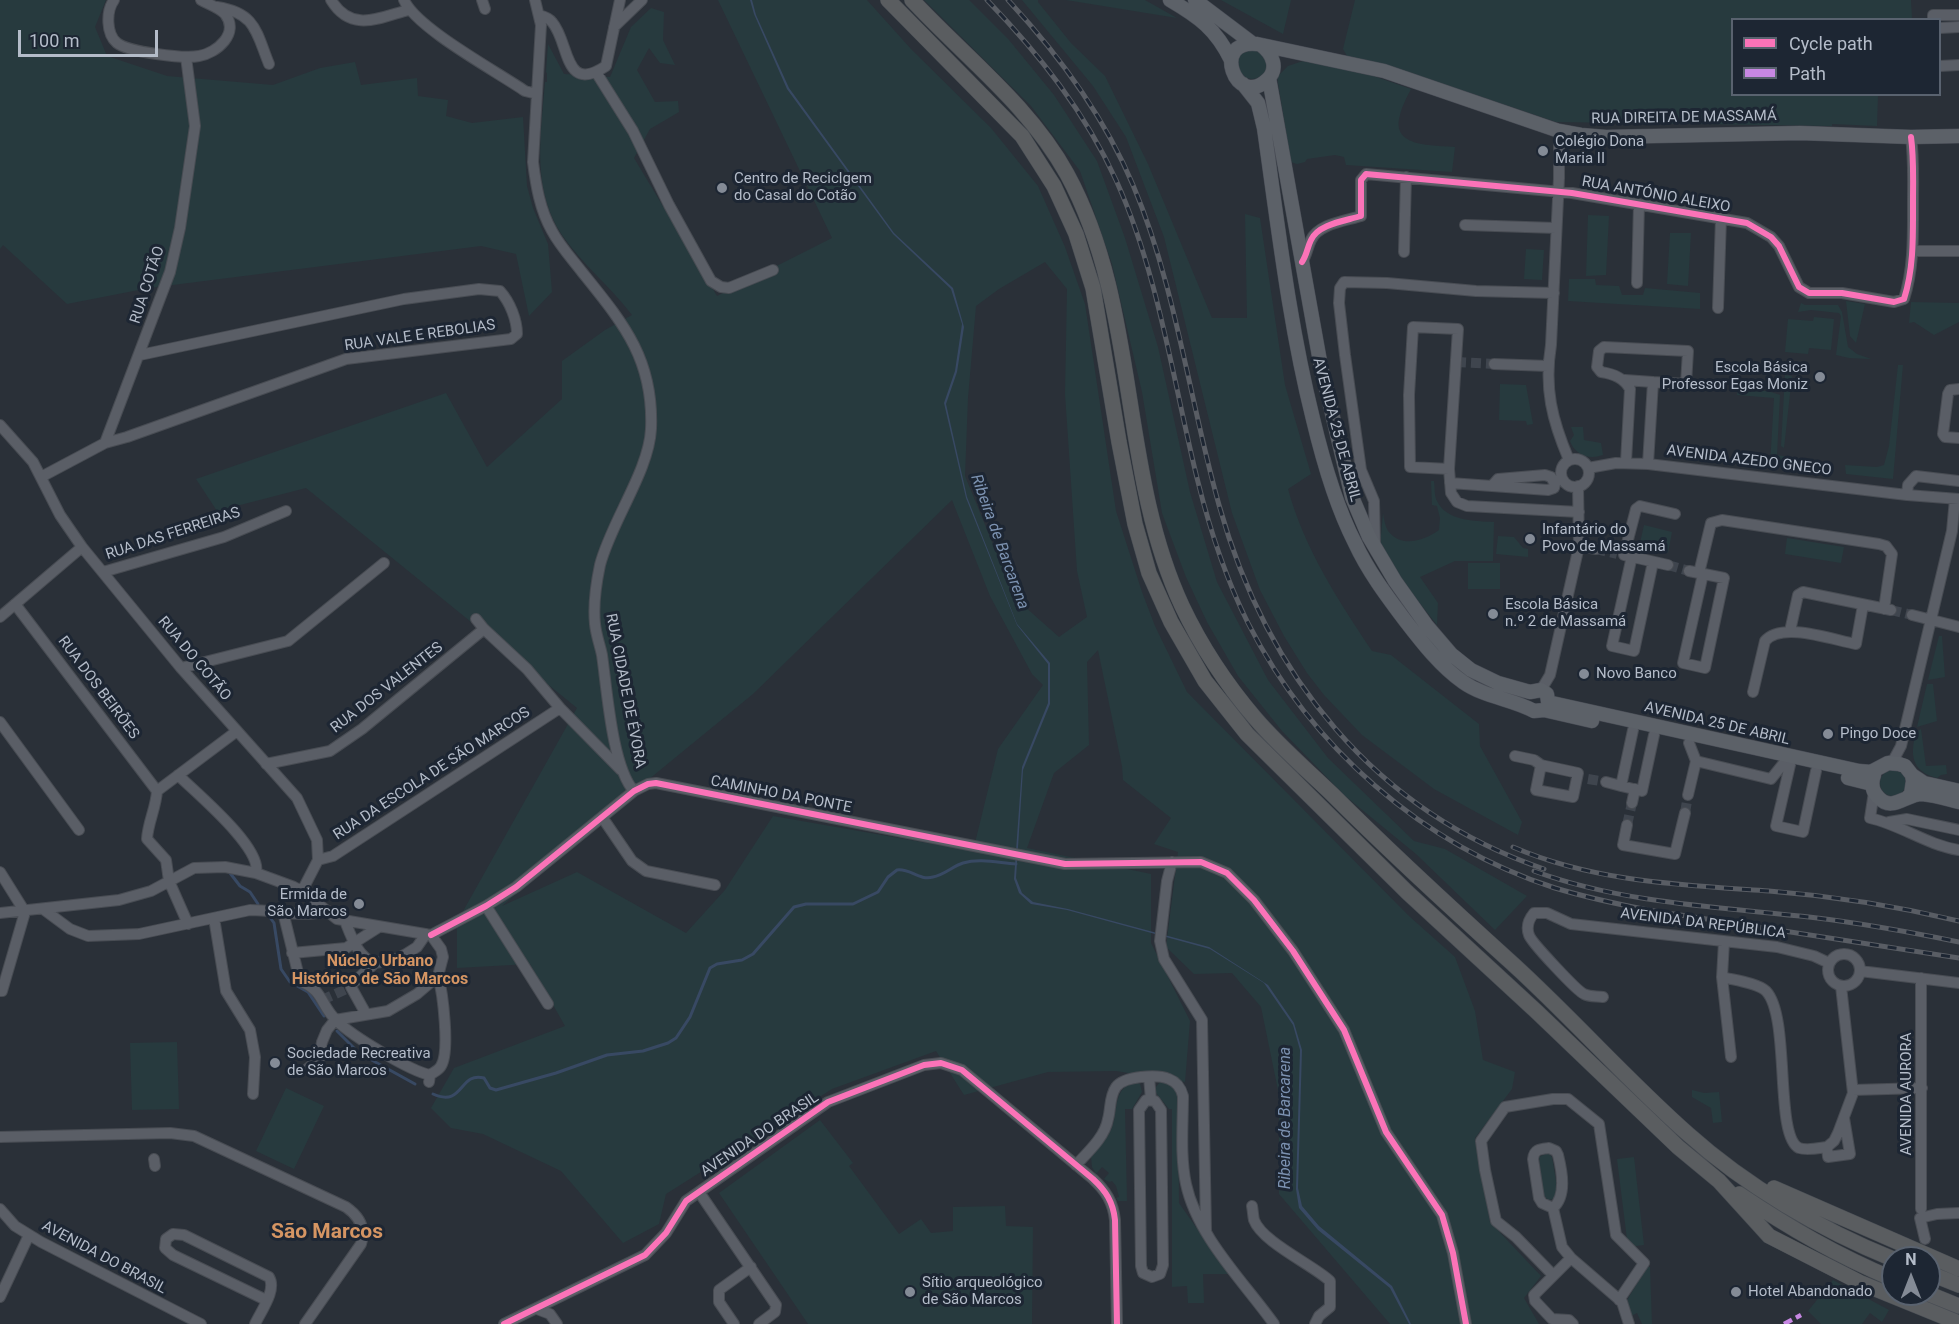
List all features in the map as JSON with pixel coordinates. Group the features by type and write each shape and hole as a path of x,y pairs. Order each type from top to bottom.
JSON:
{"highway":[{"path":"888,0 1022,136 1054,186 1076,234 1093,288 1135,524 1149,573 1171,621 1205,681 1247,734 1407,892 1537,1012 1678,1148 1719,1181 1799,1234 1856,1264 1881,1274"},
{"path":"912,0 1036,126 1066,173 1085,214 1109,283 1149,515 1179,599 1214,665 1255,718 1395,856 1545,993 1622,1072 1690,1136 1773,1198 1864,1248 1881,1254"},
{"path":"1728,1166 1804,1202 1959,1269"},
{"path":"1719,1181 1770,1236 1861,1283 1959,1323"},
{"path":"1941,1278 1959,1285"},
{"path":"1941,1299 1959,1306"}],"main road":[{"path":"1170,0 1204,21 1222,41 1231,60 1233,74 1243,84 1257,86 1271,74 1272,56 1195,0"},
{"path":"1231,60 1239,48 1257,44"},
{"name":"RUA DIREITA DE MASSAMÁ","path":"1257,44 1384,71 1559,131 1581,135 1606,137 1800,133 1911,137 1959,136"},
{"name":"RUA DIREITA DE MASSAMÁ","path":"1271,74 1289,59 1301,55 1314,55"},
{"name":"AVENIDA 25 DE ABRIL","path":"1271,74 1321,367 1352,497 1369,537 1395,581 1427,626 1451,654 1470,670 1498,683 1633,730 1816,771 1873,788"},
{"name":"AVENIDA 25 DE ABRIL","path":"1243,84 1258,103 1264,128 1287,296 1301,371 1337,503 1355,544 1381,589 1415,634 1463,683 1493,697 1528,707 1537,712 1541,698"},
{"name":"AVENIDA 25 DE ABRIL","path":"1541,698 1847,769 1871,772 1883,766"},
{"path":"1959,790 1924,783 1899,764 1883,766 1873,778 1873,788 1881,800 1891,804 1902,802 1919,794 1959,802"},
{"path":"1907,798 1913,788 1910,773"}],"street":[{"path":"114,0 110,5 108,20 111,36 118,44 130,49 186,57 201,56 220,46 228,36 230,27 225,13 206,3"},
{"path":"332,0 341,13 352,20 366,21 406,5 425,25 525,91 537,94"},
{"path":"535,0 540,20 551,20 561,39 568,64 573,70 597,75 606,66 620,0"},
{"path":"614,27 642,0"},
{"path":"206,3 233,9 248,18 270,64"},
{"path":"1933,18 1933,15 1959,15"},
{"name":"RUA CIDADE DE ÉVORA","path":"540,20 533,162 543,212 561,245 629,333 644,368 650,407 651,432 600,565 595,599 595,625 619,756 628,784 634,791"},
{"path":"1941,28 1959,27"},
{"name":"RUA COTÃO","path":"105,443 170,272 195,126 186,57"},
{"path":"1941,66 1959,64"},
{"path":"597,75 633,131 669,205 711,281 721,287 729,288 773,270"},
{"path":"1559,131 1554,293 1548,366 1550,409 1569,460"},
{"name":"RUA ANTÓNIO ALEIXO","path":"1302,262 1307,254 1310,240 1318,230 1361,216 1361,180 1366,174 1558,192 1747,223 1771,237 1779,246 1799,287 1809,293 1842,293 1894,302 1904,299 1909,285 1913,251 1914,154 1911,137"},
{"path":"1404,252 1406,177"},
{"path":"1637,283 1639,204"},
{"path":"1718,308 1721,218"},
{"path":"1465,225 1556,228"},
{"path":"1913,251 1959,251"},
{"path":"1376,548 1373,524 1374,501 1361,470 1355,438 1339,303 1340,288 1344,282 1476,291 1554,293"},
{"name":"RUA VALE E REBOLIAS","path":"105,443 346,359 511,339 517,334 517,325 500,291 479,289 404,299 140,355"},
{"path":"1449,469 1410,467 1409,395 1413,327 1458,329 1449,469 1451,493 1457,502 1467,506 1579,512"},
{"path":"1605,347 1688,351 1686,384 1653,382 1625,380 1610,373 1601,372 1597,358 1599,351 1605,347"},
{"path":"1494,364 1548,366"},
{"path":"1625,380 1630,389 1626,462"},
{"path":"1648,464 1653,382"},
{"path":"1959,388 1950,390 1948,394 1944,434 1945,437 1959,438"},
{"name":"RUA DO COTÃO","path":"0,425 33,462 60,515 82,547 181,668 297,798 317,840 318,860"},
{"path":"41,477 105,443"},
{"path":"1450,483 1548,490 1554,488 1556,477 1562,466 1569,460 1582,461 1588,468 1588,477 1578,486 1569,486 1556,477"},
{"name":"AVENIDA AZEDO GNECO","path":"1588,468 1626,462 1957,499"},
{"path":"1907,495 1908,485 1916,476 1959,481"},
{"path":"1541,698 1550,675 1579,546 1578,486"},
{"path":"1883,766 1894,759 1901,746 1952,531 1957,499"},
{"path":"1653,562 1634,651 1612,646 1624,555 1636,509 1641,506 1675,514"},
{"name":"RUA DAS FERREIRAS","path":"103,572 224,537 286,511"},
{"path":"1697,573 1724,578 1705,668 1683,663 1697,573 1711,523 1722,520 1886,546 1892,554 1887,609 1803,592 1798,595 1790,631"},
{"path":"1579,546 1596,549"},
{"path":"0,617 82,547"},
{"path":"1624,555 1668,566"},
{"path":"181,668 288,641 384,563"},
{"name":"RUA DOS BEIRÕES","path":"15,604 157,791"},
{"path":"1753,692 1765,641 1770,635 1790,631 1856,644 1863,605"},
{"path":"1912,615 1959,627"},
{"path":"476,619 527,669 560,708 624,772"},
{"name":"RUA DOS VALENTES","path":"266,764 330,751 362,729 484,629"},
{"name":"RUA DA ESCOLA DE SÃO MARCOS","path":"318,860 333,856 560,708"},
{"path":"0,722 79,830"},
{"path":"1621,786 1633,730"},
{"path":"188,924 169,882 166,860 147,839 147,827 156,803 157,791 237,731"},
{"path":"1606,782 1642,791 1654,735"},
{"path":"1688,795 1696,760 1689,743"},
{"path":"1901,746 1903,759 1910,773"},
{"path":"1515,756 1534,760 1541,765 1578,773 1583,777 1573,797 1536,789 1541,765"},
{"path":"1696,760 1771,779 1787,764"},
{"path":"1787,764 1776,826 1803,832 1816,771"},
{"path":"178,775 221,815 245,842 256,861 256,873"},
{"name":"CAMINHO DA PONTE","path":"375,963 397,959 417,947 428,935 486,906 516,887 634,791 656,783 1065,864 1201,862 1227,873 1254,900 1277,928 1350,1041 1389,1138 1442,1215 1453,1253 1466,1324"},
{"path":"1873,788 1870,818 1888,822 1925,841 1959,850"},
{"path":"1632,803 1635,789"},
{"path":"1627,825 1623,845 1675,854 1684,813"},
{"path":"602,817 632,861 646,871 715,885"},
{"path":"1888,822 1907,819 1959,830"},
{"path":"302,891 318,860"},
{"path":"1172,862 1167,881 1160,941 1164,959 1202,1020 1206,1231"},
{"path":"0,914 119,900 151,891 188,870 203,867 239,868 302,891 337,919 428,935 441,949 442,957 438,976 445,1018 443,1059 439,1069 430,1079 358,1038 335,1020 316,990 300,981 283,912"},
{"path":"0,872 25,912 2,991 0,991"},
{"path":"486,906 548,1004"},
{"path":"43,909 70,929 88,936 139,934 250,910 316,914 328,911"},
{"name":"AVENIDA DA REPÚBLICA","path":"1603,997 1584,994 1533,943 1528,932 1528,922 1534,913 1547,913 1571,924 1778,946 1814,956 1828,963"},
{"path":"214,918 226,991 250,1029 255,1057 253,1094"},
{"path":"345,921 354,943 369,962 375,963"},
{"path":"292,953 346,948 379,927"},
{"path":"1724,942 1722,977 1731,1057"},
{"path":"1840,954 1850,955 1858,962 1860,971 1856,981 1841,986 1836,985 1827,973 1828,963 1840,954"},
{"path":"366,1014 351,987 375,963"},
{"path":"1860,971 1959,983"},
{"path":"307,1069 319,1059 322,1042 327,1030 335,1020 388,1011 417,994 438,976"},
{"path":"1722,977 1746,982 1766,991 1776,1011 1786,1106 1793,1142 1799,1148 1808,1149 1827,1147 1834,1140 1853,1090 1841,986"},
{"name":"AVENIDA AURORA","path":"1921,978 1921,1209"},
{"name":"AVENIDA DO BRASIL","path":"504,1324 645,1255 666,1233 686,1201 828,1102 924,1065 941,1063 962,1070 1104,1189 1114,1210 1116,1324"},
{"path":"1149,1077 1151,1100"},
{"path":"1076,1165 1106,1128 1111,1097 1121,1082 1131,1078 1168,1078 1182,1090 1184,1169 1186,1185 1196,1215 1274,1324"},
{"path":"1853,1090 1922,1088"},
{"path":"1553,1275 1496,1221 1481,1141 1505,1107 1553,1099 1568,1099 1599,1124 1616,1235 1644,1263 1619,1300"},
{"path":"1151,1100 1159,1104 1161,1110 1163,1265 1160,1274 1152,1277 1143,1273 1141,1266 1139,1110 1143,1103 1151,1100"},
{"path":"1827,1147 1828,1157 1850,1154 1844,1118"},
{"path":"0,1137 170,1133 194,1136 346,1207 360,1221 361,1244 305,1324"},
{"path":"1540,1149 1553,1149 1559,1160 1562,1197 1553,1208 1542,1203 1538,1192 1533,1159 1534,1154 1540,1149"},
{"path":"1184,1169 1205,1169"},
{"path":"699,1192 776,1305 775,1312 759,1324"},
{"path":"1252,1206 1254,1220 1265,1234 1284,1250 1330,1281 1330,1307 1319,1316 1315,1324"},
{"path":"1553,1208 1562,1247 1571,1258 1622,1302 1629,1324"},
{"name":"AVENIDA DO BRASIL","path":"0,1209 15,1226 29,1235 193,1322"},
{"path":"1925,1239 1920,1218 1937,1214 1959,1213"},
{"path":"255,1324 266,1300 272,1285 272,1281 265,1275 184,1235 173,1234 166,1239 165,1248 173,1255 266,1300"},
{"path":"0,1297 29,1235"},
{"path":"1571,1258 1536,1291 1535,1301 1552,1319 1569,1320 1573,1324"},
{"path":"734,1324 719,1302 718,1290 751,1267"},
{"path":"537,1309 550,1314 557,1324"}],"green space":[{"path":"0,0 106,0 95,27 107,56 167,76 273,85 320,68 355,62 361,85 417,78 418,96 448,100 446,116 472,123 523,117 527,186 533,208 548,244 552,292 529,316 516,254 481,246 149,288 67,304 3,245 0,249"},
{"path":"718,0 867,0 911,49 991,128 1038,186 1065,247 1085,304 1116,511 1155,626 1187,692 1409,916 1455,957 1475,1011 1483,1060 1515,1072 1512,1089 1475,1138 1490,1222 1541,1276 1524,1298 1539,1324 1390,1324 1279,1194 1279,1095 1261,1007 1232,973 1194,974 1166,947 1178,852 1154,844 1171,818 1123,780 1098,650 1087,662 1089,745 1054,773 1027,848 1151,874 1151,943 1190,1021 1185,1082 1116,1071 1048,1072 964,1095 936,1051 832,1089 666,1194 659,1224 623,1243 561,1171 483,1134 451,1128 431,1108 454,1068 565,1026 530,964 457,968 457,922 577,708 306,488 217,511 196,479 446,393 487,467 562,399 562,361 605,330 632,315 570,246 552,217 546,199 540,161 540,141 545,82 547,82 548,44 564,74 610,77 631,27 651,8 664,12 663,40 675,65 660,63 649,48 637,70 655,102 678,101 679,112 650,129 634,158 717,296 832,238","holes":["1045,262 1067,289 1065,394 1077,571 1087,617 1059,637 1015,598 965,476 968,398 976,306 999,289","952,500 990,596 1032,674 1043,685 998,749 973,851 773,816 725,890 686,933 577,872 502,906 654,775 753,694"]},
{"path":"924,0 969,0 1009,40 1054,95 1097,161 1125,238 1158,347 1190,492 1217,582 1268,680 1328,758 1414,841 1445,849 1527,896 1495,930 1416,854 1344,795 1282,731 1238,676 1207,622 1186,577 1162,513 1142,392 1112,264 1080,171 1031,106"},
{"path":"1022,0 1038,0 1071,43 1105,76 1148,164 1212,318 1247,318 1245,214 1260,218 1285,385 1311,474 1288,489 1303,532 1323,573 1372,651 1391,655 1479,724 1480,746 1522,822 1518,835 1434,789 1362,735 1324,695 1284,636 1260,590 1232,513 1164,237 1126,137 1093,86"},
{"path":"1066,0 1145,0 1177,18"},
{"path":"1221,0 1291,0 1283,34"},
{"path":"1355,0 1911,0 1912,18 1731,18 1731,96 1878,96 1877,126 1556,122 1347,56 1343,49"},
{"path":"1252,49 1263,53 1267,64 1263,75 1252,79 1241,75 1237,64 1241,53"},
{"path":"1303,61 1359,71 1411,89 1400,115 1401,134 1416,143 1455,147 1452,172 1346,165 1344,157 1335,155 1307,159 1297,164 1291,162 1277,77 1288,66"},
{"path":"1588,215 1609,216 1606,275 1586,276"},
{"path":"1670,233 1691,233 1688,286 1667,284"},
{"path":"1526,249 1544,250 1542,280 1524,279"},
{"path":"1569,279 1595,279 1596,285 1619,286 1622,295 1643,295 1645,288 1700,293 1700,309 1568,301"},
{"path":"1846,301 1865,304 1856,343 1850,336"},
{"path":"1911,302 1959,303 1959,322 1934,335 1914,322 1909,323"},
{"path":"1801,303 1838,305 1842,312 1848,347 1857,354 1871,359 1836,355 1841,316 1839,313 1811,310 1798,312"},
{"path":"1814,317 1834,319 1831,350 1809,348 1808,354 1785,352 1788,319 1813,321"},
{"path":"1898,365 1903,365 1893,479 1846,474 1845,465 1877,467 1884,465 1889,446"},
{"path":"1785,375 1792,376 1784,448 1781,446"},
{"path":"1500,384 1526,385 1533,424 1527,425 1526,421 1499,420"},
{"path":"1738,389 1768,391 1780,395 1777,455 1821,462 1827,471 1770,465 1774,398 1737,395"},
{"path":"1571,427 1583,427 1584,440 1601,443 1603,455 1593,457 1575,450 1570,441 1574,435"},
{"path":"1431,481 1434,481 1437,501 1447,513 1462,519 1494,522 1493,561 1455,561 1420,577 1438,603 1437,625 1407,587 1380,547 1383,513 1388,531 1400,540 1414,541 1439,530 1440,518 1437,506 1432,505"},
{"path":"1644,525 1672,532 1668,553 1639,547"},
{"path":"1498,536 1514,537 1523,548 1528,549 1528,557 1496,554"},
{"path":"1787,538 1844,547 1841,563 1785,554"},
{"path":"1468,563 1500,563 1500,589 1468,589"},
{"path":"1939,636 1942,636 1945,677 1928,680"},
{"path":"1927,684 1933,684 1937,721 1917,727"},
{"path":"1921,729 1926,766 1946,765 1947,774 1937,778 1928,775 1914,761 1913,748 1916,732"},
{"path":"1893,770 1902,774 1906,783 1902,792 1893,796 1884,792 1880,783 1884,774"},
{"path":"177,1042 179,1109 132,1110 130,1043"},
{"path":"1161,1081 1172,1086 1178,1097 1179,1203 1229,1274 1203,1274 1204,1303 1188,1303 1187,1286 1172,1287 1172,1109 1169,1109 1156,1093 1156,1087"},
{"path":"1136,1082 1140,1084 1142,1092 1132,1109 1125,1109 1127,1201 1118,1201 1116,1186 1112,1181 1104,1179 1109,1173 1102,1167 1096,1174 1092,1167 1091,1157 1109,1134 1122,1090"},
{"path":"286,1088 324,1106 294,1169 256,1151"},
{"path":"1692,1090 1704,1093 1719,1092 1722,1122 1713,1123 1711,1108 1692,1097"},
{"path":"820,1120 853,1163 849,1166 899,1234 921,1219 931,1233 953,1231 953,1207 1005,1206 1006,1226 1033,1227 1032,1324 808,1324 719,1193"},
{"path":"1548,1153 1552,1157 1558,1193 1556,1198 1549,1200 1543,1196 1539,1157"},
{"path":"1634,1157 1644,1245 1628,1247 1617,1159"},
{"path":"1647,1267 1650,1267 1652,1324 1642,1324 1637,1313 1631,1316 1627,1300"},
{"path":"1833,1280 1889,1310 1882,1322 1870,1313 1862,1324 1821,1324 1808,1311"}],"water":[{"path":"750,0 752,0 756,15 789,88 894,233 953,288 964,327 957,372 946,404 967,497 1017,624 1050,663 1050,704 1023,770 1016,878 1022,893 1033,902 1068,909 1209,947 1268,985 1294,1023 1302,1050 1298,1188 1302,1206 1319,1226 1392,1286 1411,1324 1390,1288 1318,1230 1299,1208 1296,1189 1300,1050 1293,1025 1264,983 1210,949 1067,910 1031,904 1019,893 1014,879 1022,767 1048,703 1048,664 1017,625 966,498 944,403 955,371 962,324 951,289 893,234 787,89 754,14"}],"waterway":[{"path":"433,1094 443,1097 451,1096 476,1077 484,1078 490,1088 496,1090 556,1073 607,1055 643,1051 668,1043 676,1038 690,1017 710,968 717,964 742,960 753,954 794,907 806,904 853,904 878,892 888,877 897,870 928,878 969,862 1016,864"},
{"path":"230,873 240,886 250,892 258,904"},
{"path":"269,916 274,923 281,969 290,982 308,992 324,1016"},
{"path":"337,1031 359,1053 415,1084"}],"tunnel":[{"path":"1456,362 1494,364"},
{"path":"1596,549 1617,554"},
{"path":"1668,565 1689,571"},
{"path":"1891,610 1912,615"},
{"path":"1588,779 1606,782"},
{"path":"1685,813 1688,795"},
{"path":"1627,825 1632,803"},
{"path":"322,1000 351,987"}],"railway":[{"path":"987,0 1025,41 1075,107 1116,180 1131,216 1154,291 1198,482 1226,572 1248,623 1274,668 1304,711 1338,750 1375,786 1416,818 1460,846 1506,869 1555,888 1648,910 1959,958"},
{"path":"1008,0 1045,42 1079,87 1108,135 1133,185 1160,263 1208,465 1239,567 1266,625 1298,679 1335,729 1379,773 1428,811 1483,844 1544,869"},
{"path":"1513,847 1544,859 1607,875 1671,884 1841,899 1959,921"},
{"path":"1534,871 1567,882 1635,897 1828,919 1959,942"}],"marked path":[{"path":"1784,1324 1801,1315"}],"cycle path":[{"path":"1302,262 1311,240 1320,230 1361,216 1361,180 1366,174 1572,193 1747,223 1771,237 1779,246 1799,287 1809,293 1842,293 1894,302 1904,299 1911,263 1913,239 1911,137"},
{"path":"431,935 516,887 634,791 656,783 1065,864 1201,862 1227,873 1254,900 1293,951 1344,1030 1386,1132 1442,1215 1453,1253 1466,1324"},
{"path":"504,1324 645,1255 666,1233 686,1201 828,1102 924,1065 941,1063 962,1070 1093,1179 1105,1192 1111,1202 1115,1220 1117,1324"}],"place":[{"name":"Colégio Dona Maria II","path":"1543,151"},
{"name":"Centro de Reciclgem do Casal do Cotão","path":"722,188"},
{"name":"Escola Básica Professor Egas Moniz","path":"1820,377"},
{"name":"Infantário do Povo de Massamá","path":"1530,539"},
{"name":"Escola Básica n.º 2 de Massamá","path":"1493,614"},
{"name":"Novo Banco","path":"1584,674"},
{"name":"Pingo Doce","path":"1828,734"},
{"name":"Ermida de São Marcos","path":"359,904"},
{"name":"Sociedade Recreativa de São Marcos","path":"275,1063"},
{"name":"Sítio arqueológico de São Marcos","path":"910,1292"},
{"name":"Hotel Abandonado","path":"1736,1292"}],"district":[{"name":"Núcleo Urbano Histórico de São Marcos","path":"380,971"},
{"name":"São Marcos","path":"327,1233"}],"water label":[{"name":"Ribeira de Barcarena","path":"999,542"},
{"name":"Ribeira de Barcarena","path":"1286,1118"}]}
